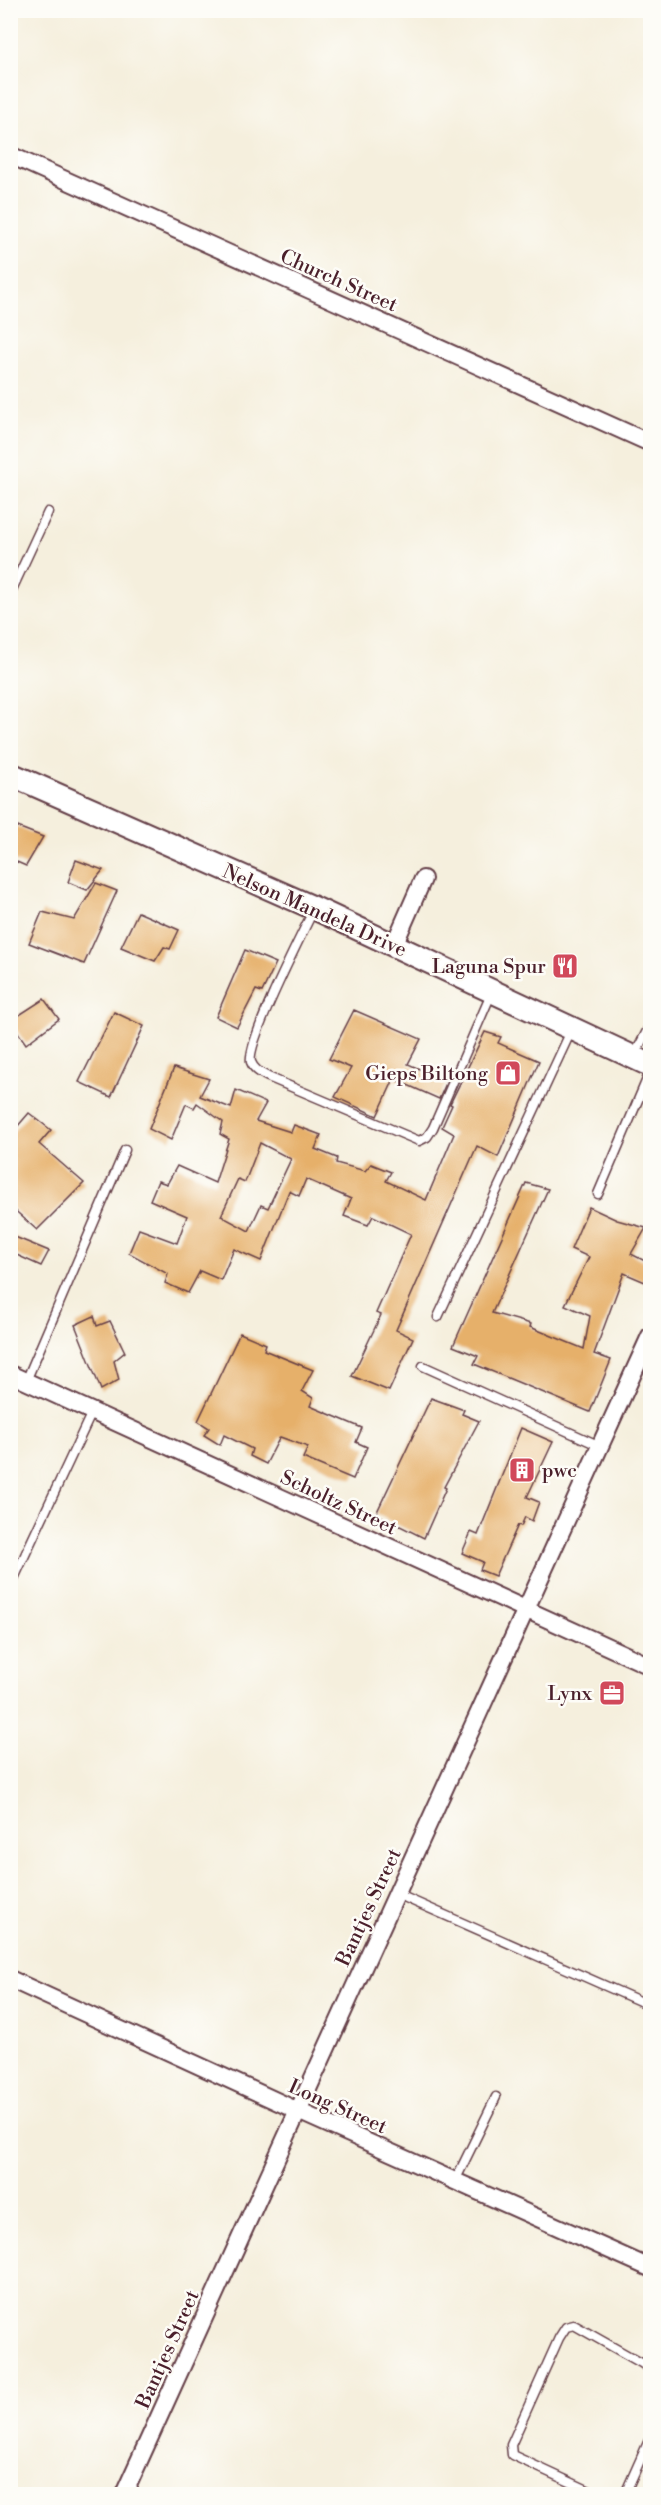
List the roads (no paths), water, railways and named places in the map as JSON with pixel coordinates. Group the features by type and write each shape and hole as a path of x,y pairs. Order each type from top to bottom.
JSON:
{"main road":[{"name":"Nelson Mandela Drive","path":"10,774 314,908 645,1064"}],"street":[{"name":"Church Street","path":"10,155 651,443"},
{"path":"394,945 423,879"},
{"name":"Bantjes Street","path":"124,2494 651,1336"},
{"name":"Scholtz Street","path":"18,1378 651,1666"},
{"name":"Long Street","path":"10,1979 298,2111 651,2268"}],"lane":[{"path":"10,594 48,512"},
{"path":"314,908 261,1024 251,1053 251,1062 256,1071 268,1077 419,1141 427,1137 433,1128 492,991"},
{"path":"598,1194 645,1064 651,1025"},
{"path":"438,1317 572,1028"},
{"path":"18,1378 125,1150"},
{"path":"423,1366 600,1446"},
{"path":"10,1587 92,1412"},
{"path":"397,1894 642,2002"},
{"path":"455,2181 496,2097"},
{"path":"596,2494 512,2455 511,2445 566,2327 574,2325 647,2367 651,2354"},
{"path":"625,2494 651,2438"}],"place":[{"name":"Laguna Spur","path":"565,966"},
{"name":"Gieps Biltong","path":"508,1073"},
{"name":"pwc","path":"522,1470"},
{"name":"Lynx","path":"612,1693"}]}
